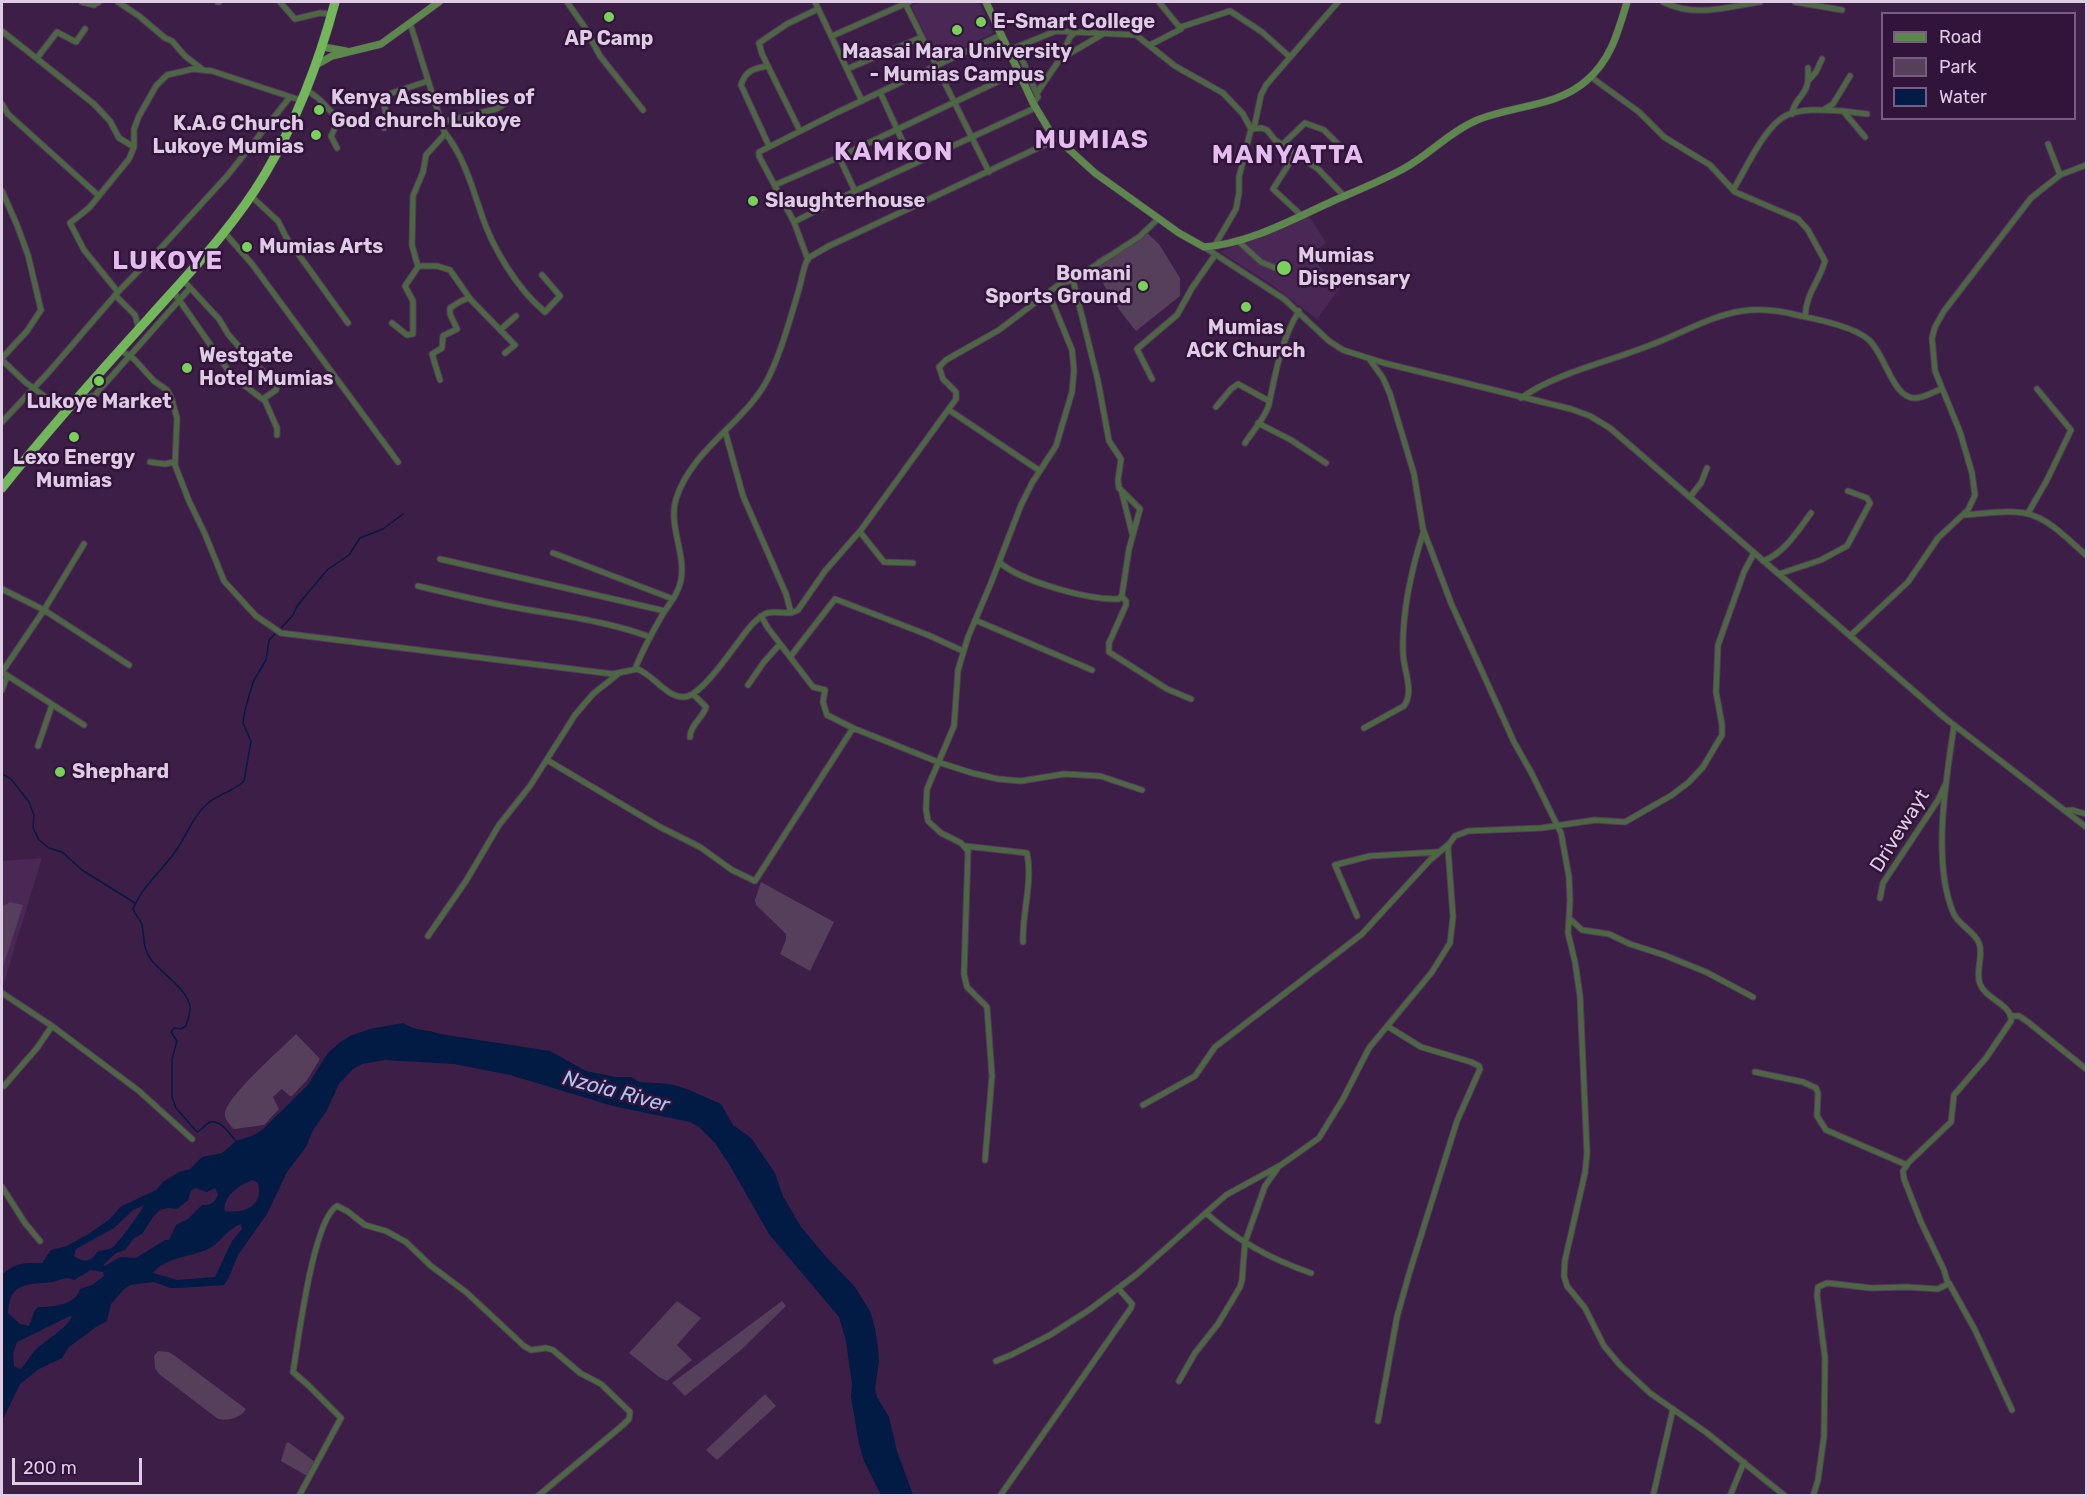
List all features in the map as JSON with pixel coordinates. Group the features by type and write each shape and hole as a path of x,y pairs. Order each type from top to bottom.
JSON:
{"highway":[{"path":"2,488 103,369 140,332 147,320 224,232 251,196 279,149 303,101 323,47 335,2"}],"street":[{"path":"82,2 94,5 99,2"},
{"path":"118,2 162,36 172,41 185,56 202,69"},
{"path":"280,2 295,19 320,13 332,14"},
{"path":"316,65 329,57 381,44 439,2"},
{"path":"567,2 584,26 600,56 643,110"},
{"path":"986,2 1045,125 1095,173 1179,233 1271,290 1299,311 1336,346 1370,360 1571,409 1599,421 1617,433 1954,726 2086,827"},
{"path":"1159,2 1181,27"},
{"path":"1215,245 1236,208 1240,169 1264,89 1338,2"},
{"path":"1663,2 1681,9 1696,11 1760,2"},
{"path":"1795,2 1842,10"},
{"path":"800,131 760,50 759,42 817,3 862,101"},
{"path":"832,36 904,3 990,172"},
{"path":"1203,246 1238,241 1301,215 1403,169 1450,135 1475,121 1501,111 1557,98 1577,88 1591,77 1610,52 1624,4"},
{"path":"1150,45 1178,32 1181,27 1230,11 1262,32 1290,57"},
{"path":"410,24 446,133 459,157 483,219 508,270 545,312 560,296 542,275"},
{"path":"38,58 57,32 76,42 85,29"},
{"path":"2,31 94,104 110,121 119,138 134,147"},
{"path":"1009,50 1056,31 1136,35 1175,66 1223,93 1243,114 1252,129"},
{"path":"1037,93 1060,59 1070,37 1076,31"},
{"path":"1060,59 1104,33"},
{"path":"808,260 794,222 758,155 760,150 1001,35"},
{"path":"847,69 922,37"},
{"path":"323,47 352,52"},
{"path":"794,222 1034,106 1038,99 1037,93 1017,47"},
{"path":"1808,81 1816,72 1822,59"},
{"path":"768,66 749,70 741,85 769,146"},
{"path":"1792,114 1793,107 1806,89 1808,68"},
{"path":"82,394 92,398 113,377 132,353 140,332 135,315 84,250 70,224 85,212 125,164 134,147 136,122 158,82 172,73 202,69 230,75 303,101"},
{"path":"775,185 1018,72"},
{"path":"1824,110 1833,104 1850,76"},
{"path":"1591,77 1639,112 1664,137 1710,165 1733,190 1794,217 1806,227 1826,261 1806,303 1805,317"},
{"path":"384,129 386,115 383,96 428,81"},
{"path":"307,90 339,120 331,136 337,148"},
{"path":"880,92 913,164"},
{"path":"2,422 116,293 160,249 233,169 290,97"},
{"path":"442,122 498,108 506,103"},
{"path":"2,108 99,196"},
{"path":"1733,190 1770,131 1780,120 1792,114 1824,110 1867,114"},
{"path":"1843,111 1865,137"},
{"path":"1283,144 1305,123 1324,130 1340,146"},
{"path":"1252,129 1262,128 1323,174 1344,196"},
{"path":"392,323 407,335 413,333 413,299 405,286 418,266 412,245 413,196 423,172 426,155 446,133"},
{"path":"635,669 650,637 680,587 682,573 675,516 676,500 683,484 697,463 757,397 771,372 811,256 1057,139"},
{"path":"2048,144 2060,176"},
{"path":"1296,153 1273,189 1301,215"},
{"path":"839,157 855,191"},
{"path":"1850,636 1908,582 1938,538 1963,515 1972,502 1974,483 1955,418 1935,371 1932,338 1940,319 2021,209 2041,189 2060,176 2086,165"},
{"path":"2,190 28,255 41,310 2,359 25,382 66,412"},
{"path":"251,196 277,220 286,237 348,323"},
{"path":"428,936 470,874 499,825 530,786 581,707 593,694 618,674 635,669 642,671 662,687 677,695 683,697 693,694 761,616 770,612 791,613 800,607 825,572 860,532 900,474 949,410 957,396 943,379 939,367 946,360 999,330 1061,284 1073,280 1139,237 1159,218"},
{"path":"224,232 252,264 398,462"},
{"path":"1238,241 1261,262 1285,272"},
{"path":"1152,378 1137,349 1177,315 1215,255"},
{"path":"418,266 448,268 470,298 515,346 505,353"},
{"path":"183,280 219,319 226,332 247,356 277,385 276,390 263,399"},
{"path":"1073,280 1098,381 1109,441 1121,459 1118,480 1133,534"},
{"path":"140,332 154,327 190,288"},
{"path":"172,291 232,375 263,399 277,428 277,435"},
{"path":"1023,942 1028,880 1027,853 965,846 935,829 926,817 927,789 954,726 958,670 963,651 1021,505 1056,446 1063,426 1074,370 1072,350 1048,294"},
{"path":"441,380 432,354 442,348 443,336 458,329 450,314 450,308 470,298"},
{"path":"159,307 166,314"},
{"path":"1521,398 1570,374 1647,347 1727,314 1750,310 1805,317 1852,331 1870,341 1880,352 1899,391 1907,397 1917,398 1941,389"},
{"path":"1245,443 1269,405 1284,339 1299,311"},
{"path":"500,330 516,316"},
{"path":"147,320 154,327"},
{"path":"123,347 132,353 154,381 167,390 171,397 177,418 174,462 224,581 256,616 281,633 618,674"},
{"path":"1370,360 1386,384 1407,448 1418,494 1423,531 1451,603 1506,725 1557,826 1569,867 1568,933 1580,990 1587,1153 1585,1173 1567,1251 1565,1280 1567,1286 1589,1313 1611,1357 1644,1388 1744,1462 1785,1496"},
{"path":"103,369 113,377"},
{"path":"1216,407 1238,384 1269,401"},
{"path":"2028,513 2071,430 2037,389"},
{"path":"949,410 1040,471"},
{"path":"1258,423 1326,463"},
{"path":"725,431 743,496 786,594 791,613"},
{"path":"150,462 165,464 174,462"},
{"path":"1690,497 1701,483 1707,468"},
{"path":"1779,574 1821,560 1847,546 1870,503 1866,498 1848,491"},
{"path":"1122,493 1140,510 1127,558 1122,597 1126,605 1108,643 1108,652 1167,689 1191,699"},
{"path":"1763,561 1770,558 1794,536 1811,513"},
{"path":"1963,515 2028,513 2049,524 2086,555"},
{"path":"1365,728 1400,709 1408,700 1402,650 1407,598 1414,559 1423,531"},
{"path":"860,532 884,562 913,563"},
{"path":"84,544 44,610 2,672 84,725"},
{"path":"553,553 673,599"},
{"path":"1143,1105 1191,1079 1199,1072 1215,1047 1362,934 1438,852 1460,833 1557,826 1595,820 1627,821 1682,788 1702,767 1719,741 1723,730 1716,692 1716,657 1719,638 1744,572 1755,553"},
{"path":"440,559 665,610"},
{"path":"999,562 1023,576 1069,591 1109,599 1122,597"},
{"path":"418,586 518,608 585,619 650,637"},
{"path":"2,589 44,610 129,665"},
{"path":"790,657 835,599 963,651"},
{"path":"761,616 780,645 813,687 824,690 823,702 827,715 853,728 966,772 998,779 1021,781 1064,774 1100,776 1142,790"},
{"path":"975,620 1092,670"},
{"path":"748,685 764,662 780,645"},
{"path":"2,690 7,676"},
{"path":"690,737 691,730 706,708 705,704 693,694"},
{"path":"38,746 52,705"},
{"path":"1954,726 1947,781 1943,862 1949,900 1955,918 1979,942 1981,948 1978,977 1981,987 2012,1016 2019,1016 2028,1022 2086,1069"},
{"path":"547,760 656,825 700,847 732,870 755,881 853,728"},
{"name":"Drivewayt","path":"1880,898 1883,883 1938,800 1947,781"},
{"path":"2064,811 2072,810 2086,814"},
{"path":"996,1361 1050,1335 1118,1288 1235,1188 1281,1165 1319,1138 1343,1099 1368,1048 1432,972 1451,939 1454,917 1449,844"},
{"path":"965,846 968,855 965,980 968,989 987,1007 992,1061 985,1160"},
{"path":"1357,916 1335,865 1370,856 1438,852"},
{"path":"1569,918 1582,930 1609,934 1642,949 1664,955 1691,968 1706,972 1753,997"},
{"path":"2,993 52,1026 150,1100 192,1139"},
{"path":"2012,1016 2011,1023 1997,1043 1954,1095 1951,1122 1903,1171 1921,1222 2012,1410"},
{"path":"4,1086 37,1048 52,1026"},
{"path":"1378,1422 1397,1317 1408,1274 1457,1121 1480,1069 1475,1064 1421,1047 1388,1026"},
{"path":"1755,1072 1814,1086 1818,1091 1817,1116 1824,1128 1842,1138 1907,1165"},
{"path":"1179,1382 1195,1353 1218,1324 1240,1287 1245,1242 1265,1186 1281,1165"},
{"path":"2,1187 25,1223 40,1241"},
{"path":"299,1496 341,1418 293,1372 297,1336 309,1274 330,1213 334,1207 338,1206 365,1225 386,1231 406,1242 431,1266 466,1292 524,1346 531,1350 546,1348 553,1350 580,1373 601,1384 630,1412 629,1419 623,1425 538,1496"},
{"path":"1206,1213 1245,1242 1283,1262 1311,1273"},
{"path":"1814,1496 1824,1436 1825,1358 1818,1287 1820,1284 1827,1284 1871,1288 1938,1289 1949,1283"},
{"path":"1000,1496 1131,1308 1132,1304 1118,1288"},
{"path":"1653,1496 1673,1409"},
{"path":"1730,1496 1744,1462"}],"shaded area":[{"name":"Maasai Mara University - Mumias Campus","path":"922,2 979,2 993,33 938,60 911,6"},
{"name":"Mumias Dispensary","path":"1309,216 1326,243 1310,255 1339,289 1317,319 1268,282 1220,252"},
{"path":"42,858 2,989 2,861"}],"green space":[{"name":"Bomani Sports Ground","path":"1145,231 1159,244 1180,278 1180,296 1136,331 1106,289 1096,260"},
{"path":"761,882 834,922 810,971 780,954 786,934 756,905 755,900"},
{"path":"10,902 23,905 2,970 2,907"},
{"path":"296,1034 320,1059 307,1080 292,1096 282,1089 273,1097 279,1109 264,1125 234,1129 225,1117 228,1105 245,1084"},
{"path":"677,1301 701,1318 677,1345 692,1360 667,1381 629,1353"},
{"path":"782,1301 786,1306 742,1349 685,1396 672,1383"},
{"path":"158,1351 169,1352 246,1409 234,1418 218,1419 159,1374 155,1368 154,1356"},
{"path":"765,1394 776,1406 717,1460 706,1450"},
{"path":"288,1442 314,1461 307,1476 281,1461"}],"water":[{"name":"Nzoia River","path":"403,1023 440,1034 550,1051 586,1071 616,1077 631,1077 639,1082 670,1084 721,1104 733,1125 751,1138 775,1173 783,1196 801,1227 855,1287 870,1311 875,1328 879,1361 875,1389 889,1417 897,1451 913,1495 881,1495 864,1461 859,1444 851,1397 852,1384 846,1341 839,1317 769,1234 729,1164 715,1143 699,1127 690,1122 613,1106 510,1075 454,1064 385,1060 362,1064 353,1069 339,1084 306,1147 287,1172 267,1214 238,1255 224,1285 170,1288 154,1282 130,1285 111,1304 107,1321 69,1347 62,1358 39,1369 20,1384 2,1421 2,1275 16,1265 42,1263 51,1250 67,1246 90,1233 110,1219 120,1207 156,1190 163,1182 179,1172 190,1169 202,1157 222,1153 236,1141 262,1130 307,1086 328,1053 350,1036 370,1029","holes":["253,1180 258,1183 258,1198 255,1203 245,1210 225,1211 229,1196","195,1188 207,1192 215,1188 218,1194 212,1203 202,1205 188,1219 176,1225 169,1240 165,1240 136,1258 120,1257 103,1265 116,1253 125,1250 134,1238 142,1234 160,1210 177,1209 188,1200 191,1191","144,1205 130,1227 112,1248 97,1252 93,1258 87,1260 74,1256 76,1249 114,1228 133,1210","241,1224 242,1229 232,1241 215,1277 177,1280 153,1273 171,1260 208,1249","91,1270 103,1272 104,1276 92,1285 80,1289 74,1299 69,1302 57,1306 38,1307 29,1326 20,1324 8,1313 9,1303 16,1290 28,1285 74,1280","72,1317 63,1328 39,1347 20,1369 14,1366 13,1353 17,1342"]}],"waterway":[{"path":"281,628 327,570 349,555 360,538 383,529 403,514"},
{"path":"236,1141 221,1125 214,1122 208,1123 197,1132 176,1108 172,1097 172,1059 177,1041 171,1032 174,1028 181,1029 186,1026 190,1007 185,995 149,956 145,948 141,923 133,909 147,885 172,856 203,808 244,781 251,741 243,723 245,710 253,682 266,660 269,640 276,633"},
{"path":"2,774 11,779 29,802 34,815 33,828 39,840 49,848 62,852 82,870 135,903"}],"place":[{"name":"AP Camp","path":"609,17"},
{"name":"E-Smart College","path":"981,22"},
{"name":"Maasai Mara University - Mumias Campus","path":"957,30"},
{"name":"Kenya Assemblies of God church Lukoye","path":"319,110"},
{"name":"K.A.G Church Lukoye Mumias","path":"316,135"},
{"name":"Slaughterhouse","path":"753,201"},
{"name":"Mumias Arts","path":"247,247"},
{"name":"Mumias Dispensary","path":"1284,268"},
{"name":"Bomani Sports Ground","path":"1143,286"},
{"name":"Mumias ACK Church","path":"1246,307"},
{"name":"Westgate Hotel Mumias","path":"187,368"},
{"name":"Lukoye Market","path":"99,381"},
{"name":"Lexo Energy Mumias","path":"74,437"},
{"name":"Shephard","path":"60,772"}],"district":[{"name":"MUMIAS","path":"1092,140"},
{"name":"KAMKON","path":"894,152"},
{"name":"MANYATTA","path":"1288,155"},
{"name":"LUKOYE","path":"168,261"}]}
